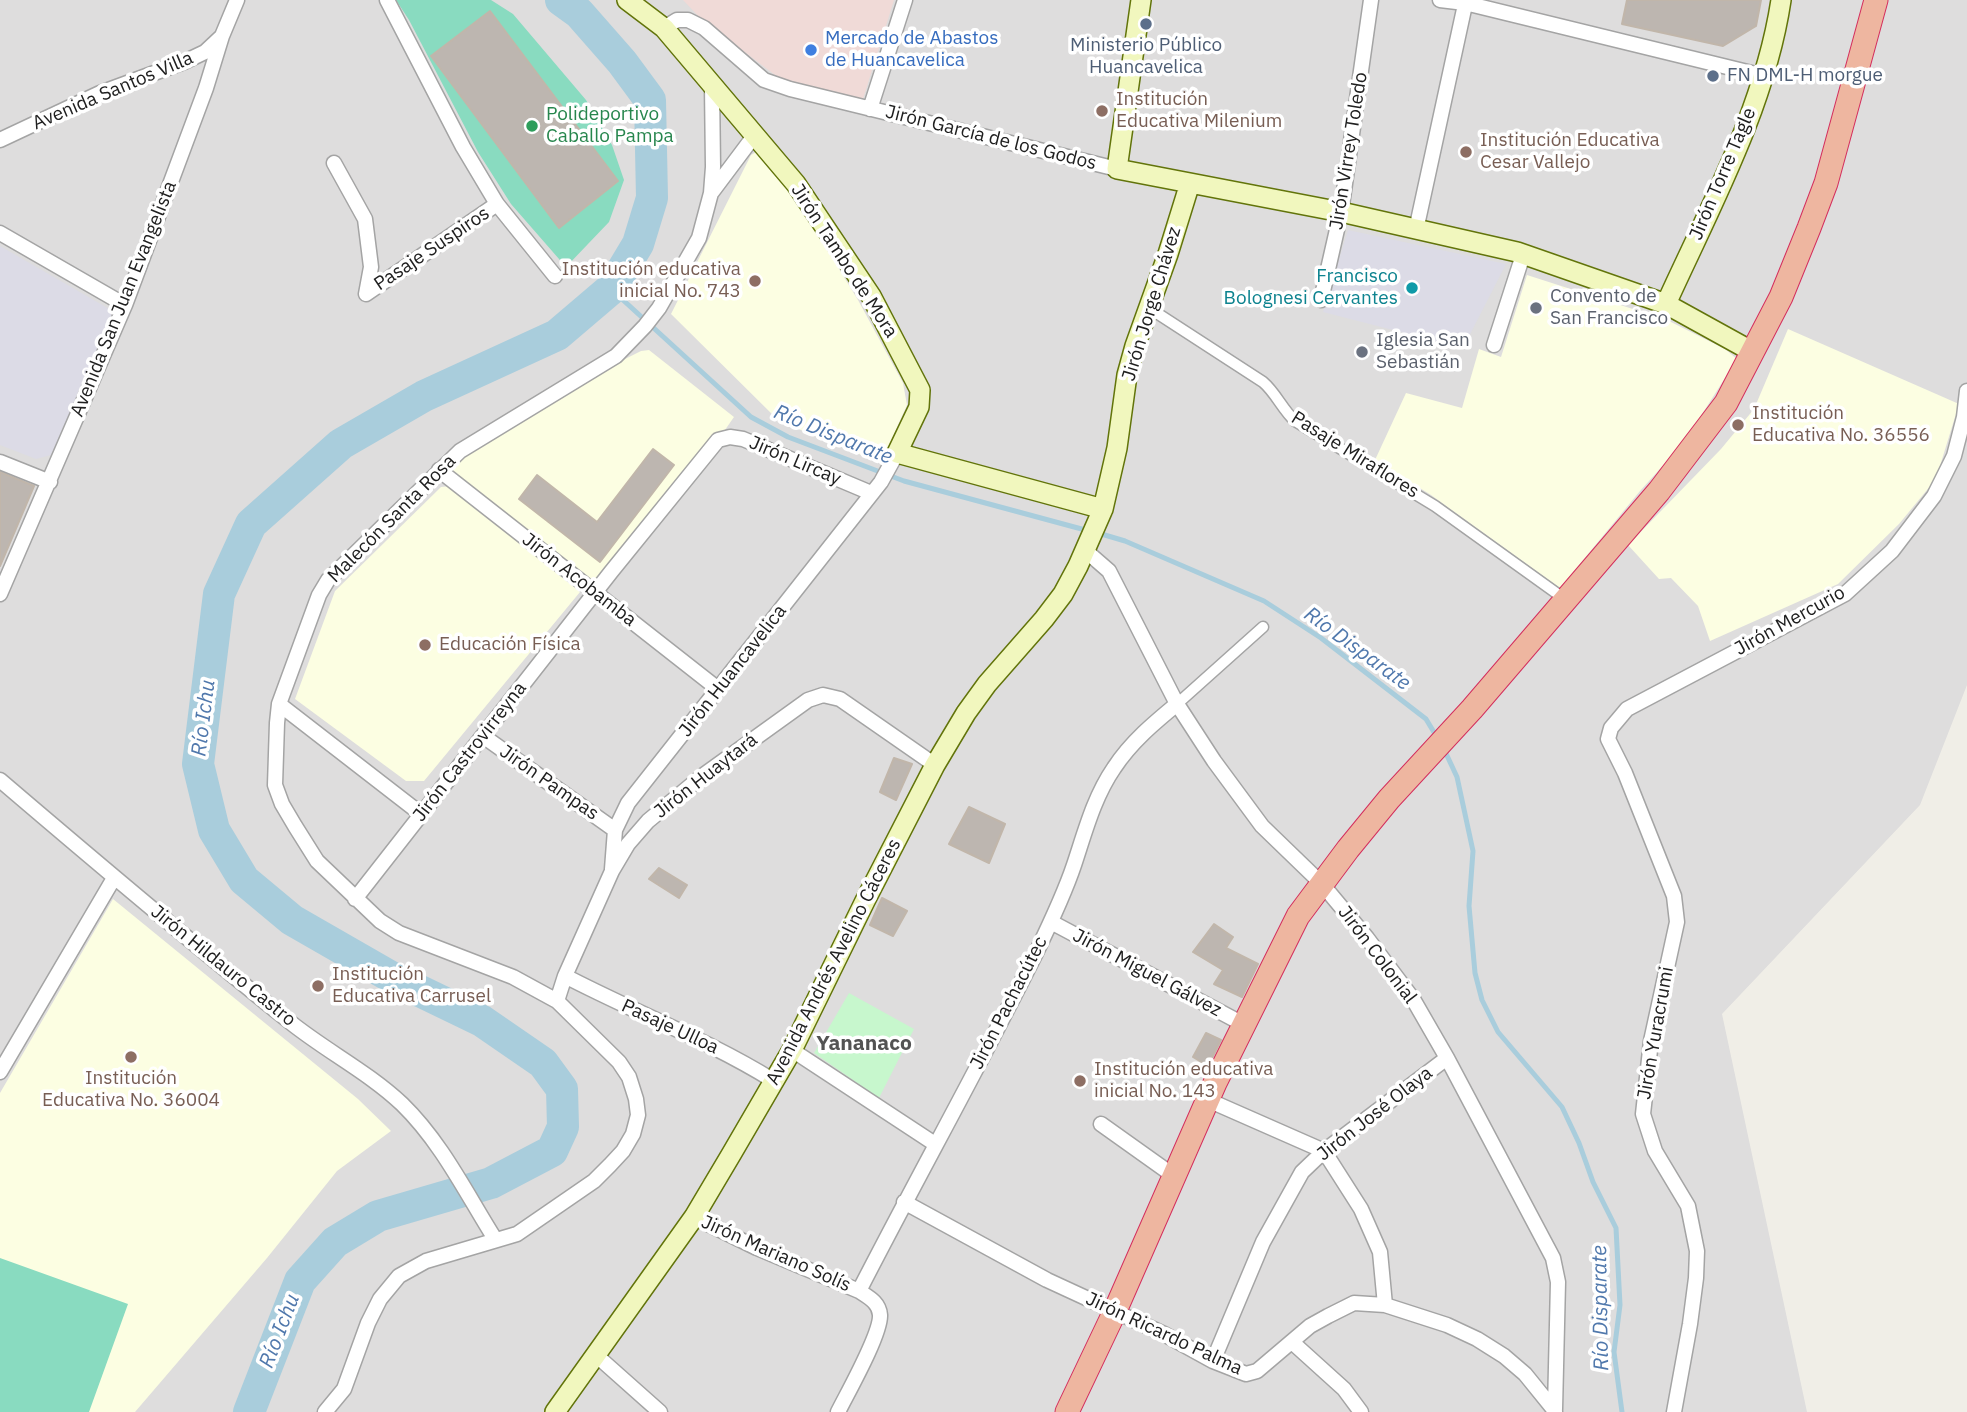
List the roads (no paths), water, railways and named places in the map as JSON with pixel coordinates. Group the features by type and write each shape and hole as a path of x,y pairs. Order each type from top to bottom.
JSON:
{"highway":[{"path":"1067,1412 1115,1311 1242,1024 1298,916 1348,849 1659,491 1726,403 1781,297 1826,183 1876,0"}],"main road":[{"path":"627,0 664,28 712,87"},
{"path":"1116,169 1141,0"},
{"name":"Jirón Torre Tagle","path":"1666,304 1736,149 1764,76 1781,0"},
{"name":"Jirón Tambo de Mora","path":"712,87 796,184 871,296 912,372 920,390 919,407 893,461"},
{"name":"Jirón García de los Godos","path":"1116,169 1341,212 1523,255 1666,304 1753,352"},
{"name":"Jirón Jorge Chávez","path":"1102,515 1117,448 1127,375 1190,183"},
{"path":"893,461 1102,515"},
{"name":"Avenida Andrés Avelino Cáceres","path":"555,1412 694,1217 792,1049 935,765 986,684 1063,594 1102,515"}],"street":[{"name":"Avenida San Juan Evangelista","path":"0,594 125,305 237,0"},
{"path":"387,0 463,147 497,204 555,276"},
{"path":"870,109 905,0"},
{"name":"Jirón Virrey Toledo","path":"1321,300 1341,212 1371,0"},
{"path":"1440,0 1465,2 1764,76"},
{"path":"1416,230 1465,2"},
{"name":"Jirón García de los Godos","path":"664,28 677,20 688,20 704,28 764,80 790,89 1116,169"},
{"name":"Avenida Santos Villa","path":"0,140 100,93 184,62 205,52 222,36"},
{"path":"711,193 712,87"},
{"path":"711,193 754,136"},
{"name":"Pasaje Suspiros","path":"334,163 365,219 371,267 366,294 497,204"},
{"name":"Malecón Santa Rosa","path":"325,1412 344,1389 380,1298 399,1276 426,1261 492,1234 517,1234 594,1181 623,1151 633,1134 638,1115 629,1077 618,1062 557,1001 513,977 399,933 355,900 317,861 282,804 275,785 279,704 319,595 328,580 460,452 616,356 627,346 659,308 699,238 711,193"},
{"path":"0,233 125,305"},
{"path":"1494,345 1523,255"},
{"name":"Pasaje Miraflores","path":"1149,308 1263,382 1272,390 1284,411 1295,421 1435,506 1566,600"},
{"name":"Jirón Mercurio","path":"1608,739 1611,728 1627,709 1844,594 1892,551 1934,496 1954,456 1964,417 1967,391"},
{"name":"Jirón Lircay","path":"718,440 730,437 743,439 876,488"},
{"name":"Jirón Castrovirreyna","path":"355,900 718,440"},
{"name":"Jirón Huancavelica","path":"612,871 615,830 628,803 876,488 893,461"},
{"path":"0,462 50,482"},
{"name":"Jirón Acobamba","path":"439,470 718,689"},
{"name":"Jirón Colonial","path":"1087,548 1109,571 1177,704 1214,761 1262,826 1322,884 1367,937 1413,999 1447,1058 1553,1258 1559,1282 1555,1410"},
{"name":"Jirón Pachacútec","path":"859,1291 992,1040 1051,922 1074,866 1084,830 1113,769 1142,733 1263,627"},
{"name":"Jirón Huaytará","path":"557,1001 565,976 612,871 628,845 648,821 701,777 808,700 824,695 840,699 935,765"},
{"path":"279,704 421,814"},
{"name":"Jirón Pampas","path":"483,736 615,830"},
{"name":"Jirón Yuracrumi","path":"1608,739 1625,773 1674,896 1677,922 1651,1041 1643,1114 1655,1151 1688,1206 1697,1251 1690,1324 1674,1412"},
{"name":"Jirón Hildauro Castro","path":"0,780 114,878 293,1024 403,1105 444,1153 492,1234"},
{"path":"0,1072 114,878"},
{"name":"Jirón Miguel Gálvez","path":"1051,922 1242,1024"},
{"name":"Pasaje Ulloa","path":"565,976 747,1064 774,1081"},
{"path":"792,1049 935,1144"},
{"name":"Jirón José Olaya","path":"1213,1361 1263,1242 1302,1172 1324,1151 1447,1058"},
{"path":"1208,1100 1324,1151 1361,1209 1381,1252 1385,1305"},
{"path":"1101,1124 1174,1176"},
{"name":"Jirón Ricardo Palma","path":"904,1202 1047,1280 1213,1361 1246,1374 1257,1371 1310,1326 1354,1303 1385,1305 1447,1325 1477,1339 1504,1356 1525,1374 1555,1410"},
{"name":"Jirón Mariano Solís","path":"694,1217 757,1248 859,1291"},
{"path":"838,1412 877,1329 880,1314 875,1301 859,1291"},
{"path":"1292,1342 1344,1389 1362,1412"},
{"path":"597,1356 660,1412"}],"waterway":[{"name":"Río Ichu","path":"249,1412 300,1281 335,1242 378,1216 491,1183 552,1151 563,1127 562,1089 543,1063 482,1021 393,978 292,920 244,880 214,830 198,764 219,594 251,524 341,444 424,396 557,335 611,289 638,244 652,198 650,100 622,62 579,13 561,0"},
{"name":"Río Disparate","path":"611,289 751,417 788,437 904,481 1089,531"},
{"name":"Río Disparate","path":"1098,533 1125,541 1264,601 1321,638 1426,719 1438,739"},
{"name":"Río Disparate","path":"1443,747 1457,777 1473,851 1469,906 1475,973 1482,1000 1498,1032 1562,1107 1593,1182 1616,1228 1620,1305 1614,1352 1622,1412"}],"place":[{"name":"Ministerio Público Huancavelica","path":"1146,24"},
{"name":"Mercado de Abastos de Huancavelica","path":"811,50"},
{"name":"FN DML-H morgue","path":"1713,76"},
{"name":"Institución Educativa Milenium","path":"1102,111"},
{"name":"Polideportivo Caballo Pampa","path":"532,126"},
{"name":"Institución Educativa Cesar Vallejo","path":"1466,152"},
{"name":"Institución educativa inicial No. 743","path":"755,281"},
{"name":"Francisco Bolognesi Cervantes","path":"1412,288"},
{"name":"Convento de San Francisco","path":"1536,308"},
{"name":"Iglesia San Sebastián","path":"1362,352"},
{"name":"Institución Educativa No. 36556","path":"1738,425"},
{"name":"Educación Física","path":"425,645"},
{"name":"Institución Educativa Carrusel","path":"318,986"},
{"name":"Institución Educativa No. 36004","path":"131,1057"},
{"name":"Institución educativa inicial No. 143","path":"1080,1081"}],"district":[{"name":"Yananaco","path":"864,1044"}]}
